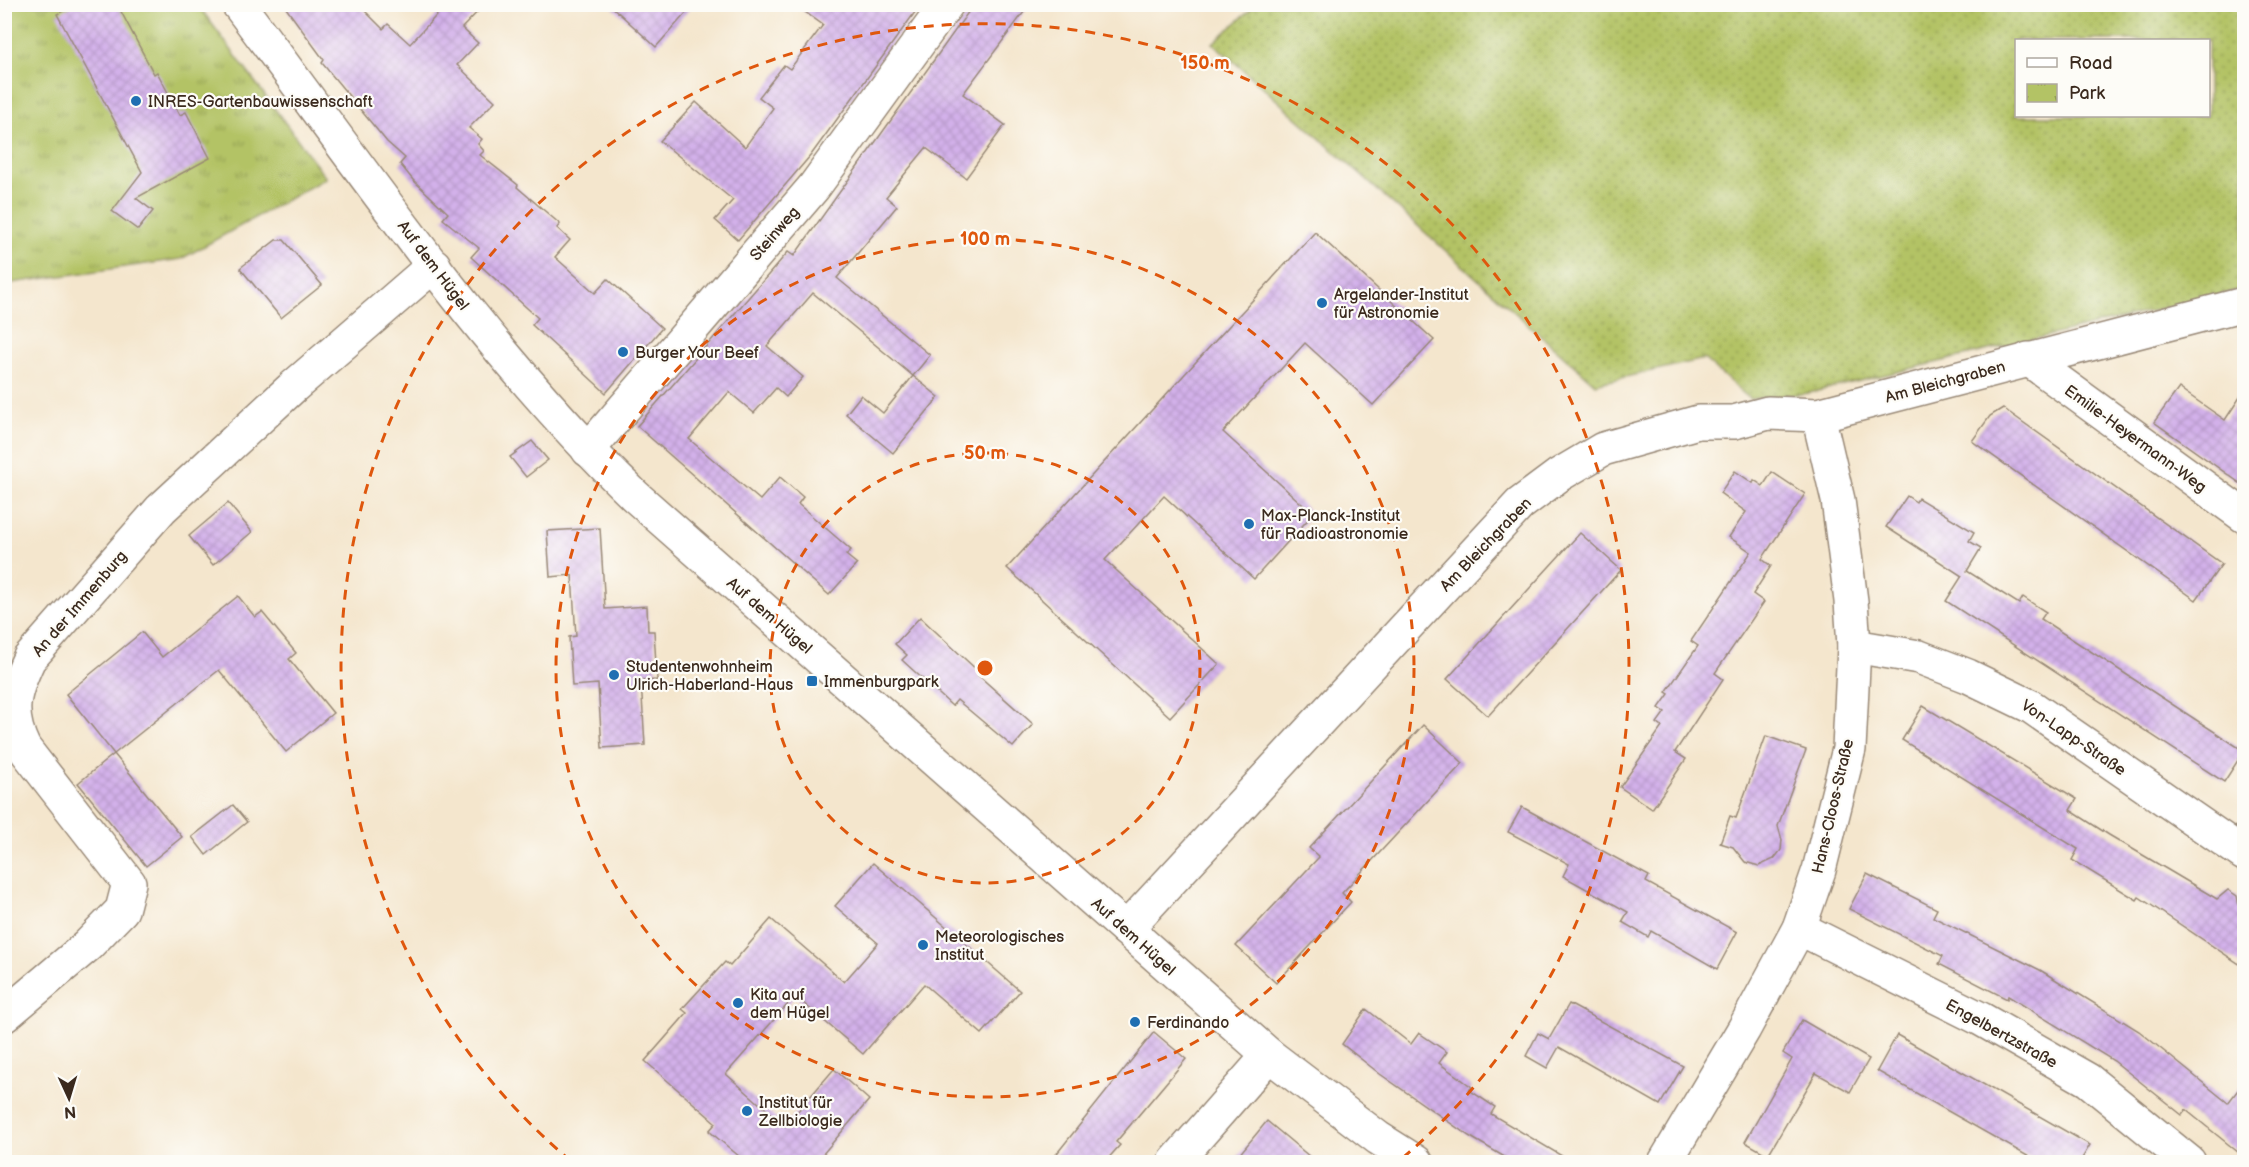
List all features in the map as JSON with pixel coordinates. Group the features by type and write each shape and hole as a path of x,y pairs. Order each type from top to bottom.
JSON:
{"street":[{"name":"Auf dem Hügel","path":"238,4 478,325 588,450 635,496 1269,1055 1378,1138 1416,1162"},
{"name":"Steinweg","path":"588,450 814,187 947,4"},
{"name":"An der Immenburg","path":"4,1016 87,946 122,910 129,883 24,748 14,727 12,705 18,682 29,659 161,509 293,387 434,265"},
{"name":"Am Bleichgraben","path":"1126,929 1520,504 1558,475 1603,449 1698,422 1734,422 1768,413 1818,415 2244,304"},
{"name":"Emilie-Heyermann-Weg","path":"2028,359 2244,516"},
{"name":"Hans-Cloos-Straße","path":"1665,1162 1744,1029 1799,928 1819,870 1849,749 1854,646 1847,558 1838,500 1818,415"},
{"name":"Von-Lapp-Straße","path":"1854,646 1919,657 1968,676 2030,705 2244,854"},
{"name":"Engelbertzstraße","path":"1799,928 1981,1019 2088,1080 2189,1162"},
{"path":"1175,1162 1269,1055"}],"green space":[{"path":"1257,4 2244,5 2244,289 1809,393 1750,399 1704,359 1595,384 1213,43"},
{"path":"4,5 198,5 326,178 181,259 5,284"}],"building":[{"name":"INRES-Gartenbauwissenschaft","path":"76,4 117,4 154,74 157,72 180,115 186,112 210,158 136,198 153,211 138,230 112,211 142,172 57,14"},
{"path":"283,4 358,4 383,29 388,24 410,44 447,4 485,4 462,28 478,43 457,65 495,101 469,128 482,139 478,144 484,151 480,155 518,185 517,187 560,224 557,228 570,240 555,257 595,293 608,279 662,328 606,393 532,325 538,318 471,257 479,248 443,219 448,213 413,180 400,164 405,158 387,142 322,63 324,60"},
{"path":"609,4 694,4 656,47"},
{"path":"794,4 921,4 811,155 738,240 715,220 733,200 660,141 696,102 745,147 773,108 759,97 784,65 790,69 823,25"},
{"path":"974,4 1030,4 963,94 1005,125 966,178 926,148 886,197 897,206 837,278 930,355 913,376 813,293 767,346 803,377 786,397 776,388 754,413 729,392 689,439 760,500 780,477 803,497 798,504 851,550 846,555 857,564 829,595 637,426 788,252 794,256"},
{"name":"Max-Planck-Institut für Radioastronomie","path":"1315,232 1434,340 1373,405 1305,343 1223,432 1313,514 1254,579 1164,496 1105,560 1219,664 1170,717 1007,568"},
{"path":"276,240 284,240 322,285 281,318 240,268"},
{"path":"913,376 939,397 893,453 846,414 861,395 883,413"},
{"path":"2179,388 2225,420 2244,391 2244,486 2154,422"},
{"path":"2003,408 2222,564 2196,600 1972,441 1990,416"},
{"path":"532,441 548,460 526,477 510,457"},
{"path":"1735,471 1753,483 1754,480 1763,486 1772,472 1805,494 1762,559 1771,566 1753,594 1764,602 1715,673 1723,679 1675,752 1686,759 1652,809 1620,787 1662,727 1657,723 1665,712 1659,708 1669,694 1666,692 1698,646 1691,641 1751,552 1729,537 1746,512 1720,493"},
{"path":"1907,496 1916,502 1918,498 1974,532 1969,541 1981,548 1967,571 2019,604 2023,597 2046,612 2041,619 2244,751 2224,782 1946,601 1962,576 1886,527"},
{"path":"228,503 252,532 213,565 189,536"},
{"name":"Studentenwohnheim Ulrich-Haberland-Haus","path":"600,528 605,609 647,606 648,631 654,631 657,680 641,681 645,745 602,748 598,684 572,686 569,637 576,636 572,575 550,577 547,531"},
{"path":"1580,533 1621,570 1488,716 1447,679"},
{"path":"238,596 255,617 262,612 296,653 289,659 333,713 286,752 219,670 114,754 66,694 142,632 162,657"},
{"path":"920,617 980,673 978,675 1033,724 1013,747 957,700 952,706 902,660 907,655 895,644"},
{"path":"1923,706 2077,799 2070,810 2109,835 2217,899 2228,890 2237,896 2241,914 2244,916 2244,967 2139,897 2137,900 2072,860 2078,849 1902,740"},
{"path":"1423,725 1463,763 1342,893 1351,902 1276,983 1236,946 1319,857 1309,848"},
{"path":"1766,736 1806,750 1778,826 1782,840 1781,850 1774,859 1759,866 1745,862 1733,847 1720,843 1730,816 1736,818"},
{"path":"114,754 182,837 146,866 78,783"},
{"path":"233,805 247,822 206,855 192,837"},
{"path":"1522,807 1649,876 1646,882 1737,932 1717,969 1651,931 1648,937 1622,922 1628,912 1563,876 1569,864 1508,832"},
{"path":"873,863 1020,991 982,1034 924,984 863,1054 795,996 726,1074 785,1126 834,1069 869,1100 816,1162 746,1162 709,1131 716,1123 645,1061 687,1013 682,1009 725,962 730,966 771,919 844,982 878,943 835,906"},
{"path":"1867,874 1937,909 1933,917 2040,970 2139,1031 2228,1103 2244,1082 2244,1157 2186,1110 2182,1115 2114,1061 2008,996 2007,999 1939,964 1943,956 1849,909"},
{"path":"1569,1004 1683,1066 1660,1105 1559,1047 1547,1068 1526,1056 1538,1033 1549,1039"},
{"path":"1366,1009 1411,1044 1419,1033 1447,1052 1439,1063 1472,1087 1469,1090 1495,1107 1491,1114 1572,1162 1513,1162 1469,1136 1380,1074 1342,1044"},
{"path":"1802,1020 1869,1059 1850,1092 1816,1073 1768,1155 1745,1142 1792,1059 1783,1053"},
{"path":"1154,1032 1186,1059 1116,1142 1120,1145 1105,1162 1050,1162"},
{"path":"1897,1035 2090,1145 2080,1162 2038,1162 1877,1071"},
{"path":"1267,1121 1316,1162 1233,1162"}],"place":[{"name":"INRES-Gartenbauwissenschaft","path":"136,101"},
{"name":"Argelander-Institut für Astronomie","path":"1322,303"},
{"name":"Burger Your Beef","path":"623,352"},
{"name":"Max-Planck-Institut für Radioastronomie","path":"1249,524"},
{"name":"Studentenwohnheim Ulrich-Haberland-Haus","path":"614,675"},
{"name":"Immenburgpark","path":"812,681"},
{"name":"Meteorologisches Institut","path":"923,945"},
{"name":"Kita auf dem Hügel","path":"738,1003"},
{"name":"Ferdinando","path":"1135,1022"},
{"name":"Institut für Zellbiologie","path":"747,1111"}]}
